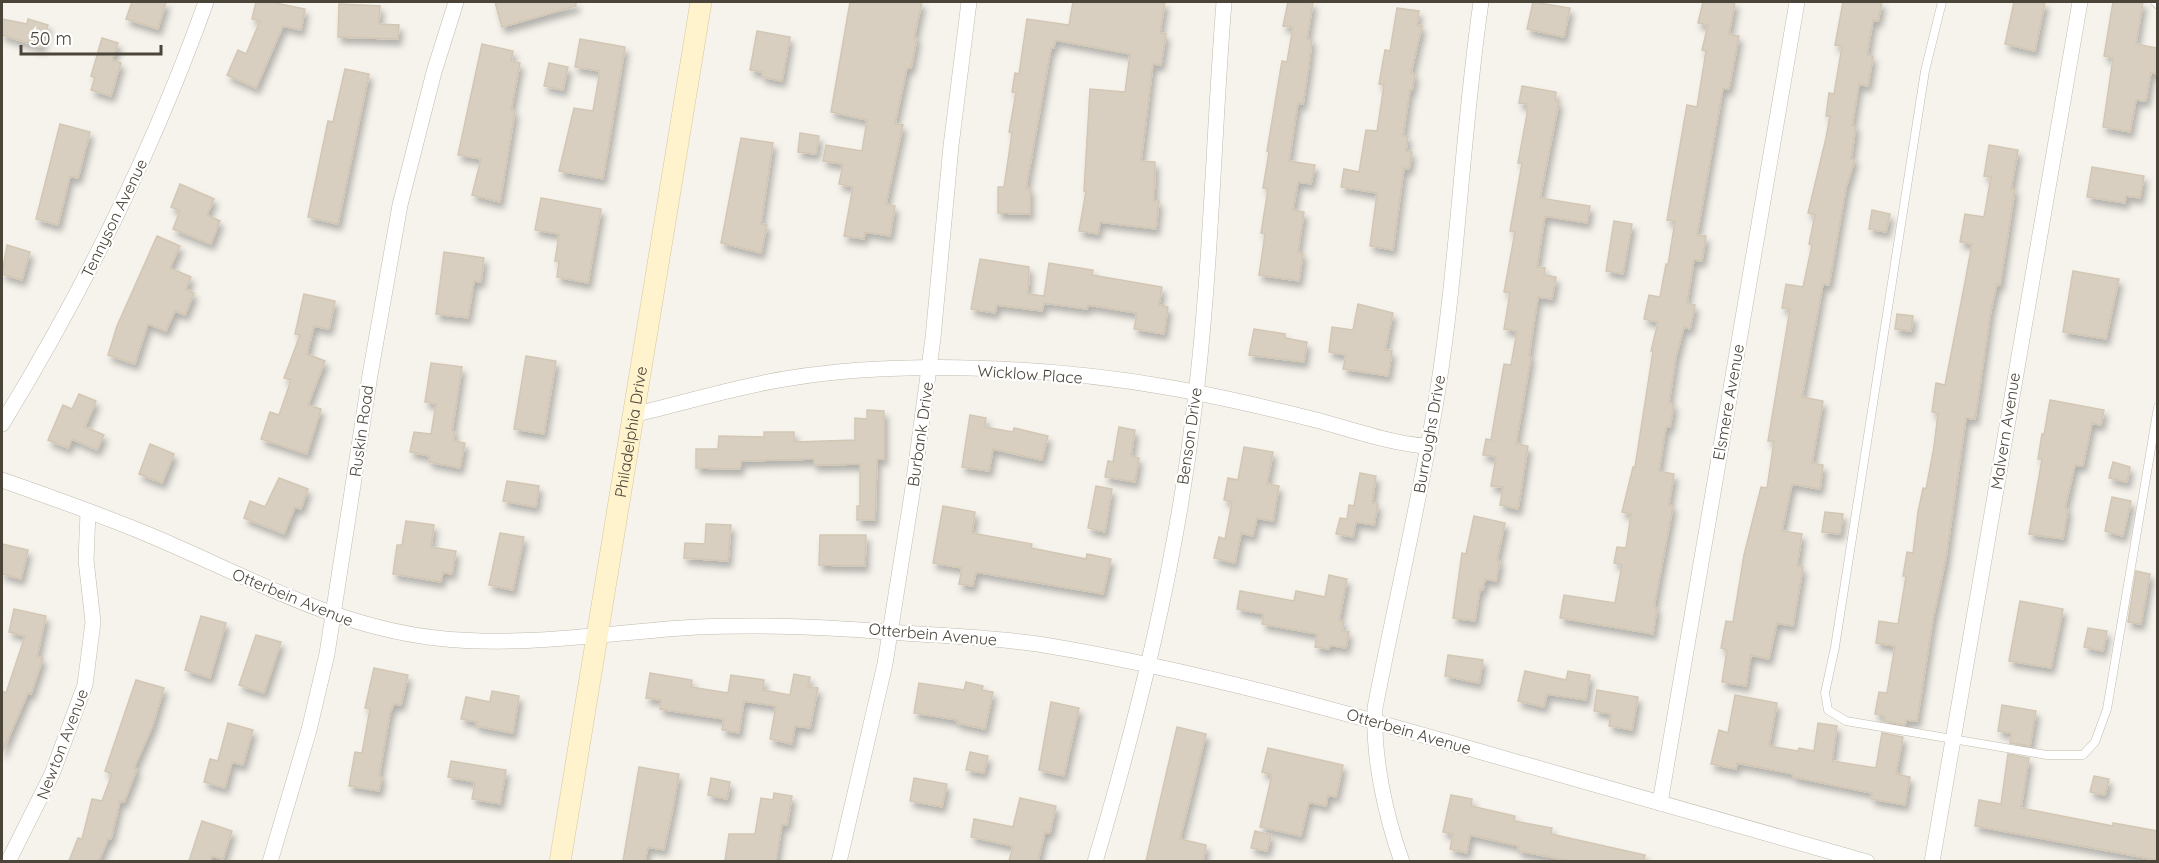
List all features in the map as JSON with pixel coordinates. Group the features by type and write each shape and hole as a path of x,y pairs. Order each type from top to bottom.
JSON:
{"main road":[{"name":"Philadelphia Drive","path":"560,861 701,2"}],"street":[{"name":"Tennyson Avenue","path":"2,424 58,329 134,181 172,94 206,2"},
{"name":"Ruskin Road","path":"270,861 309,730 334,616 370,375 400,205 434,72 456,2"},
{"name":"Burbank Drive","path":"839,861 869,738 889,632 929,370 951,146 969,2"},
{"name":"Benson Drive","path":"1095,861 1143,691 1171,552 1196,392 1209,251 1224,2"},
{"name":"Burroughs Drive","path":"1402,861 1386,807 1374,721 1397,596 1423,475 1436,396 1453,270 1481,2"},
{"name":"Elsmere Avenue","path":"1660,803 1797,2"},
{"name":"Malvern Avenue","path":"1932,861 2080,2"},
{"name":"Wicklow Place","path":"632,415 700,397 789,378 861,370 1062,375 1196,392 1298,416 1399,444 1426,446"},
{"name":"Otterbein Avenue","path":"2,480 143,532 334,616 370,627 435,638 486,642 701,627 787,625 855,627 889,632 978,637 1041,645 1271,694 1867,861"},
{"name":"Newton Avenue","path":"8,861 52,774 85,685 93,622 86,560 88,512"}],"lane":[{"path":"1942,2 1925,71 1835,647 1825,693 1828,710 1846,720 2047,755 2083,755 2095,742 2107,709 2157,407"}],"building":[{"path":"132,2 166,2 158,29 126,19"},
{"path":"256,2 271,2 305,9 301,30 283,26 256,88 227,75 238,50 246,54 260,21 252,19"},
{"path":"495,2 576,2 576,6 502,27"},
{"path":"850,2 922,2 914,38 917,38 911,68 907,68 895,124 903,125 886,204 895,206 890,236 865,232 864,239 844,236 853,187 839,184 843,164 823,161 826,145 862,151 867,120 831,112"},
{"path":"1073,2 1165,2 1160,33 1166,34 1161,65 1153,64 1141,161 1155,162 1154,201 1159,201 1156,229 1100,222 1098,234 1079,231 1086,191 1084,191 1090,89 1125,92 1130,54 1055,40 1054,48 1051,48 1026,188 1030,188 1030,214 998,213 998,187 1004,187 1012,133 1009,132 1016,93 1012,92 1015,73 1019,74 1027,19 1069,25"},
{"path":"1288,2 1313,2 1307,39 1312,39 1309,65 1303,104 1298,103 1289,161 1315,165 1311,184 1298,182 1293,210 1304,212 1298,252 1303,253 1299,281 1259,275 1265,234 1261,233 1268,189 1263,188 1269,152 1267,151 1282,61 1287,62 1293,27 1283,26"},
{"path":"1533,2 1570,8 1564,37 1527,29"},
{"path":"1703,2 1735,2 1729,34 1739,36 1729,89 1723,88 1697,235 1706,236 1702,261 1694,260 1687,303 1695,305 1690,329 1684,327 1676,357 1669,403 1674,404 1670,427 1666,427 1659,471 1674,474 1669,505 1673,506 1654,607 1657,608 1653,634 1560,618 1564,595 1615,603 1622,565 1614,563 1617,547 1626,548 1631,514 1622,512 1633,467 1635,467 1653,351 1651,351 1658,322 1644,319 1649,295 1660,297 1666,264 1668,265 1675,221 1667,220 1687,105 1697,107 1706,51 1702,50 1708,25 1698,23"},
{"path":"1843,2 1882,2 1878,21 1873,20 1867,55 1873,56 1868,86 1859,84 1852,126 1856,126 1851,159 1855,159 1846,188 1829,285 1823,284 1802,397 1823,401 1812,463 1823,465 1820,489 1792,484 1782,531 1802,534 1797,566 1803,567 1793,626 1777,623 1769,659 1751,655 1746,686 1722,682 1727,650 1721,648 1726,621 1733,622 1744,555 1761,487 1767,488 1774,441 1768,441 1790,309 1782,308 1786,284 1803,287 1812,245 1809,244 1815,215 1808,213 1830,116 1826,116 1829,93 1834,94 1842,46 1835,45"},
{"path":"2014,2 2045,2 2035,51 2005,44"},
{"path":"2113,2 2143,2 2136,44 2157,48 2157,74 2151,72 2146,101 2136,100 2130,132 2103,127 2113,58 2104,56"},
{"path":"339,4 380,6 379,24 399,25 398,39 338,37"},
{"path":"1397,8 1419,11 1417,25 1422,26 1411,73 1415,74 1412,90 1410,90 1403,136 1408,136 1406,151 1412,152 1409,169 1404,168 1393,250 1370,246 1377,193 1341,187 1344,169 1359,172 1366,130 1377,131 1384,85 1379,84 1385,50 1390,51"},
{"path":"2,19 27,24 28,19 48,25 41,47 2,35"},
{"path":"757,31 790,37 782,81 762,77 762,72 750,70"},
{"path":"102,38 118,43 112,60 121,63 111,96 91,90 95,78 91,76"},
{"path":"580,39 625,47 603,179 559,171 574,108 593,111 600,71 575,67"},
{"path":"482,44 513,51 511,61 520,63 511,110 515,111 500,202 472,195 481,159 458,155"},
{"path":"549,63 568,67 563,90 544,86"},
{"path":"345,69 369,74 338,224 308,217 328,121 333,122"},
{"path":"1522,86 1556,92 1555,101 1559,102 1540,198 1590,206 1587,223 1545,216 1537,267 1545,268 1544,275 1556,277 1552,299 1538,297 1529,356 1531,357 1516,444 1528,446 1518,509 1500,505 1503,487 1491,486 1496,457 1483,455 1486,439 1491,440 1504,364 1511,365 1517,331 1504,329 1510,293 1504,292 1515,232 1510,231 1522,163 1518,163 1527,114 1527,104 1519,103"},
{"path":"60,124 90,132 78,178 70,176 58,225 36,219"},
{"path":"800,133 819,136 816,154 798,152"},
{"path":"741,138 773,143 761,224 767,225 761,253 721,243"},
{"path":"1989,145 2018,150 2011,189 2015,189 2000,285 1997,284 1991,310 1975,419 1966,418 1946,558 1933,619 1917,721 1906,720 1905,725 1884,721 1885,716 1875,714 1879,692 1887,693 1895,646 1876,643 1879,621 1898,624 1906,576 1903,576 1907,552 1913,553 1918,512 1923,488 1926,489 1934,447 1938,413 1932,412 1936,383 1945,385 1972,244 1960,242 1965,214 1984,217 1991,177 1984,176"},
{"path":"2092,167 2144,176 2140,198 2126,196 2125,203 2087,197"},
{"path":"180,184 214,199 207,215 220,221 211,244 173,229 180,211 171,207"},
{"path":"541,198 601,209 588,283 557,277 559,261 555,261 559,234 535,230"},
{"path":"1872,210 1890,214 1886,232 1869,229"},
{"path":"1614,221 1632,224 1623,274 1606,271"},
{"path":"157,236 180,246 170,268 191,277 186,289 194,293 185,315 175,311 166,331 148,324 135,364 108,355 117,326"},
{"path":"7,245 30,252 22,280 2,274"},
{"path":"444,252 484,258 481,282 474,281 468,318 436,314"},
{"path":"980,259 1029,267 1028,294 1044,296 1049,263 1093,270 1092,275 1162,287 1159,305 1168,307 1164,334 1134,329 1137,313 1088,305 1087,309 1044,303 1042,311 997,305 995,313 971,309"},
{"path":"2073,271 2119,279 2106,339 2063,332"},
{"path":"304,294 335,301 329,329 314,326 307,354 325,361 308,405 321,409 307,454 261,439 270,412 279,415 291,380 284,378 300,335 295,334"},
{"path":"1358,304 1393,313 1385,350 1392,351 1388,376 1343,369 1346,355 1329,352 1332,327 1353,330"},
{"path":"1897,314 1913,316 1911,331 1895,329"},
{"path":"1254,329 1285,334 1285,338 1307,342 1304,362 1249,355"},
{"path":"526,356 556,361 544,434 514,429"},
{"path":"431,363 462,367 452,431 455,432 453,441 465,443 460,468 429,462 430,456 410,452 414,432 431,434 436,404 425,402"},
{"path":"79,394 96,401 85,427 104,435 97,450 72,439 68,448 48,440 63,405 72,409"},
{"path":"2050,400 2104,410 2101,425 2092,423 2083,466 2075,465 2065,508 2068,509 2063,539 2029,534 2042,459 2038,459"},
{"path":"867,410 884,411 884,459 877,459 875,520 857,520 857,506 860,506 860,464 814,465 814,459 741,461 740,469 696,468 696,449 718,449 719,436 764,437 764,432 794,432 794,442 855,440 855,418 867,419"},
{"path":"970,415 986,418 984,427 1013,432 1014,428 1048,436 1042,460 993,449 989,471 962,467"},
{"path":"1119,427 1135,430 1131,456 1139,458 1135,482 1105,477 1108,461 1113,462"},
{"path":"150,444 174,454 162,483 139,474"},
{"path":"1244,447 1273,452 1267,484 1279,486 1273,521 1257,518 1253,536 1241,533 1235,563 1214,558 1219,537 1225,539 1232,502 1224,500 1228,478 1238,480"},
{"path":"2113,462 2130,467 2127,482 2109,478"},
{"path":"1360,473 1376,476 1372,503 1378,504 1374,525 1356,522 1353,537 1336,534 1340,518 1347,519 1349,505 1354,506"},
{"path":"279,478 308,489 301,509 295,507 284,534 244,518 250,501 265,507"},
{"path":"507,481 539,486 536,507 503,501"},
{"path":"1096,486 1112,489 1105,532 1088,528"},
{"path":"2112,497 2131,501 2123,536 2105,531"},
{"path":"943,506 975,512 972,533 1032,544 1031,548 1086,559 1087,554 1111,559 1103,594 976,572 973,586 959,584 962,568 933,563"},
{"path":"1825,512 1843,514 1840,534 1822,532"},
{"path":"1474,516 1505,523 1497,560 1500,561 1496,581 1485,579 1483,590 1480,589 1475,621 1453,618 1462,553 1466,554"},
{"path":"406,521 434,525 431,547 456,551 452,574 443,572 441,582 393,574 397,545 402,545"},
{"path":"706,524 731,525 728,561 684,558 685,543 705,544"},
{"path":"500,533 524,537 513,590 489,585"},
{"path":"820,535 866,535 865,566 819,565"},
{"path":"2,544 28,550 21,579 2,574"},
{"path":"2136,571 2150,574 2141,624 2128,622"},
{"path":"1329,575 1347,579 1339,621 1344,622 1342,631 1349,632 1346,648 1330,645 1329,649 1315,647 1317,634 1262,624 1264,614 1237,609 1240,591 1294,601 1296,591 1325,597"},
{"path":"2020,601 2063,609 2051,668 2009,661"},
{"path":"14,609 46,616 37,657 43,658 31,694 28,693 2,753 2,691 6,693 25,636 9,632"},
{"path":"201,616 226,623 210,678 185,670"},
{"path":"2088,628 2107,631 2103,651 2084,647"},
{"path":"256,635 281,642 264,693 239,685"},
{"path":"1448,655 1483,660 1479,683 1445,676"},
{"path":"374,668 408,675 401,705 394,704 390,713 379,776 382,777 379,791 349,786 355,752 362,753 370,709 365,708"},
{"path":"1525,671 1566,680 1568,671 1590,675 1586,700 1547,694 1544,707 1518,701"},
{"path":"650,673 692,680 691,687 728,693 731,675 764,680 763,690 790,695 794,674 810,677 808,687 818,688 810,728 795,726 792,744 770,739 776,706 744,701 739,733 722,730 724,719 660,709 661,700 646,698"},
{"path":"136,680 164,688 153,725 134,768 137,769 124,802 120,801 111,839 108,839 99,861 69,861 78,838 82,839 92,799 102,801 112,774 105,771"},
{"path":"966,682 983,686 982,690 993,692 985,729 957,723 958,720 914,713 919,683 964,690"},
{"path":"1597,690 1638,697 1632,730 1609,726 1611,714 1594,711"},
{"path":"492,691 519,696 513,733 476,726 477,722 461,719 466,697 490,702"},
{"path":"1735,695 1777,703 1769,746 1814,751 1818,723 1837,726 1832,761 1876,768 1882,733 1903,737 1896,774 1910,777 1905,805 1871,799 1872,793 1793,777 1794,774 1737,763 1736,769 1711,764 1719,730 1728,733"},
{"path":"1051,702 1079,708 1064,776 1039,770"},
{"path":"2002,705 2036,711 2030,746 2010,743 2011,733 1998,731"},
{"path":"228,723 253,730 243,765 232,762 225,788 204,782 210,759 218,761"},
{"path":"1177,727 1206,734 1180,839 1206,845 1203,861 1146,861"},
{"path":"1268,748 1343,765 1336,797 1328,795 1326,806 1309,802 1301,836 1260,827 1272,775 1262,772"},
{"path":"970,752 988,756 984,773 966,770"},
{"path":"2008,754 2029,758 2021,808 2113,826 2113,823 2157,831 2157,860 1975,826 1979,800 2001,804"},
{"path":"451,761 506,770 500,804 472,799 475,782 448,777"},
{"path":"639,767 679,774 664,850 648,847 645,861 623,861"},
{"path":"2094,776 2109,779 2105,795 2090,792"},
{"path":"711,778 730,782 727,799 708,795"},
{"path":"914,778 947,784 942,807 910,801"},
{"path":"774,793 792,796 787,825 782,824 776,861 725,861 729,834 755,834 761,798 773,800"},
{"path":"1451,795 1472,799 1471,806 1515,816 1514,821 1552,828 1551,834 1645,855 1644,861 1571,861 1518,851 1519,846 1470,835 1467,853 1450,849 1453,834 1443,832"},
{"path":"1020,798 1056,806 1050,833 1045,832 1038,861 1009,861 1013,846 971,837 974,819 1013,827"},
{"path":"202,821 232,831 223,859 212,856 210,861 189,861"},
{"path":"1255,831 1271,835 1267,851 1251,848"}]}
